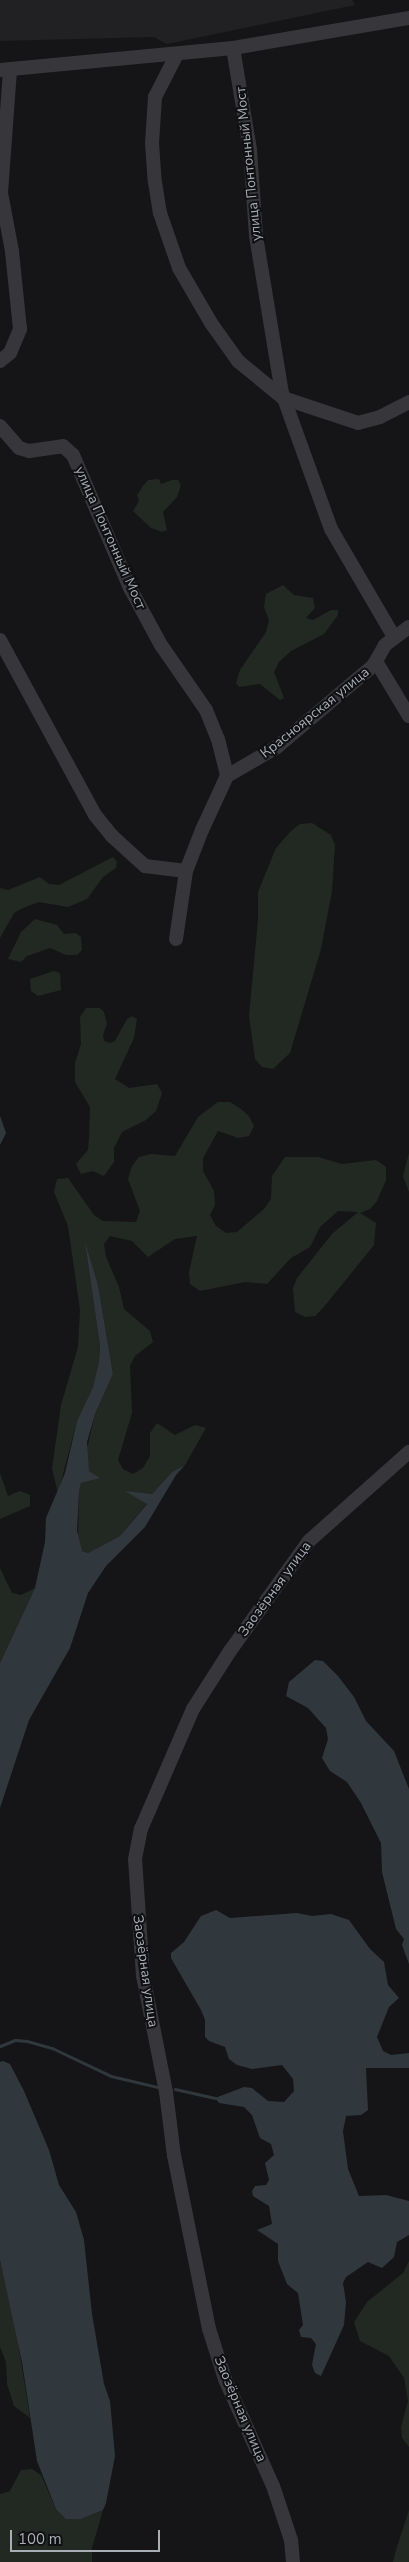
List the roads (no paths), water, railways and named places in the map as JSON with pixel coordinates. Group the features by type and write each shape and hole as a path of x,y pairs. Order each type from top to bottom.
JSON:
{"street":[{"path":"0,361 10,353 20,329 12,251 1,193 5,70 234,48 409,18"},
{"name":"улица Понтонный Мост","path":"234,48 250,150 256,236 284,398 331,529 394,637"},
{"path":"177,54 155,97 152,118 155,182 160,213 179,268 211,323 238,361 284,398 358,423 380,417 409,402"},
{"name":"улица Понтонный Мост","path":"0,426 19,448 29,451 62,446 73,455 130,588 162,645 206,710 218,739 227,776"},
{"name":"Красноярская улица","path":"227,776 277,748 376,663 378,654 394,637 409,627"},
{"path":"0,640 95,815 112,836 145,866 186,872"},
{"path":"376,663 409,716"},
{"path":"176,939 186,872 202,830 227,776"},
{"name":"Заозёрная улица","path":"293,2562 291,2540 273,2486 225,2379 209,2329 174,2156 166,2092 143,1976 135,1859 141,1829 193,1709 230,1651 309,1541 409,1452"}],"waterway":[{"path":"0,2046 15,2040 27,2041 52,2048 111,2076 157,2087"},
{"path":"175,2089 215,2098"}]}
